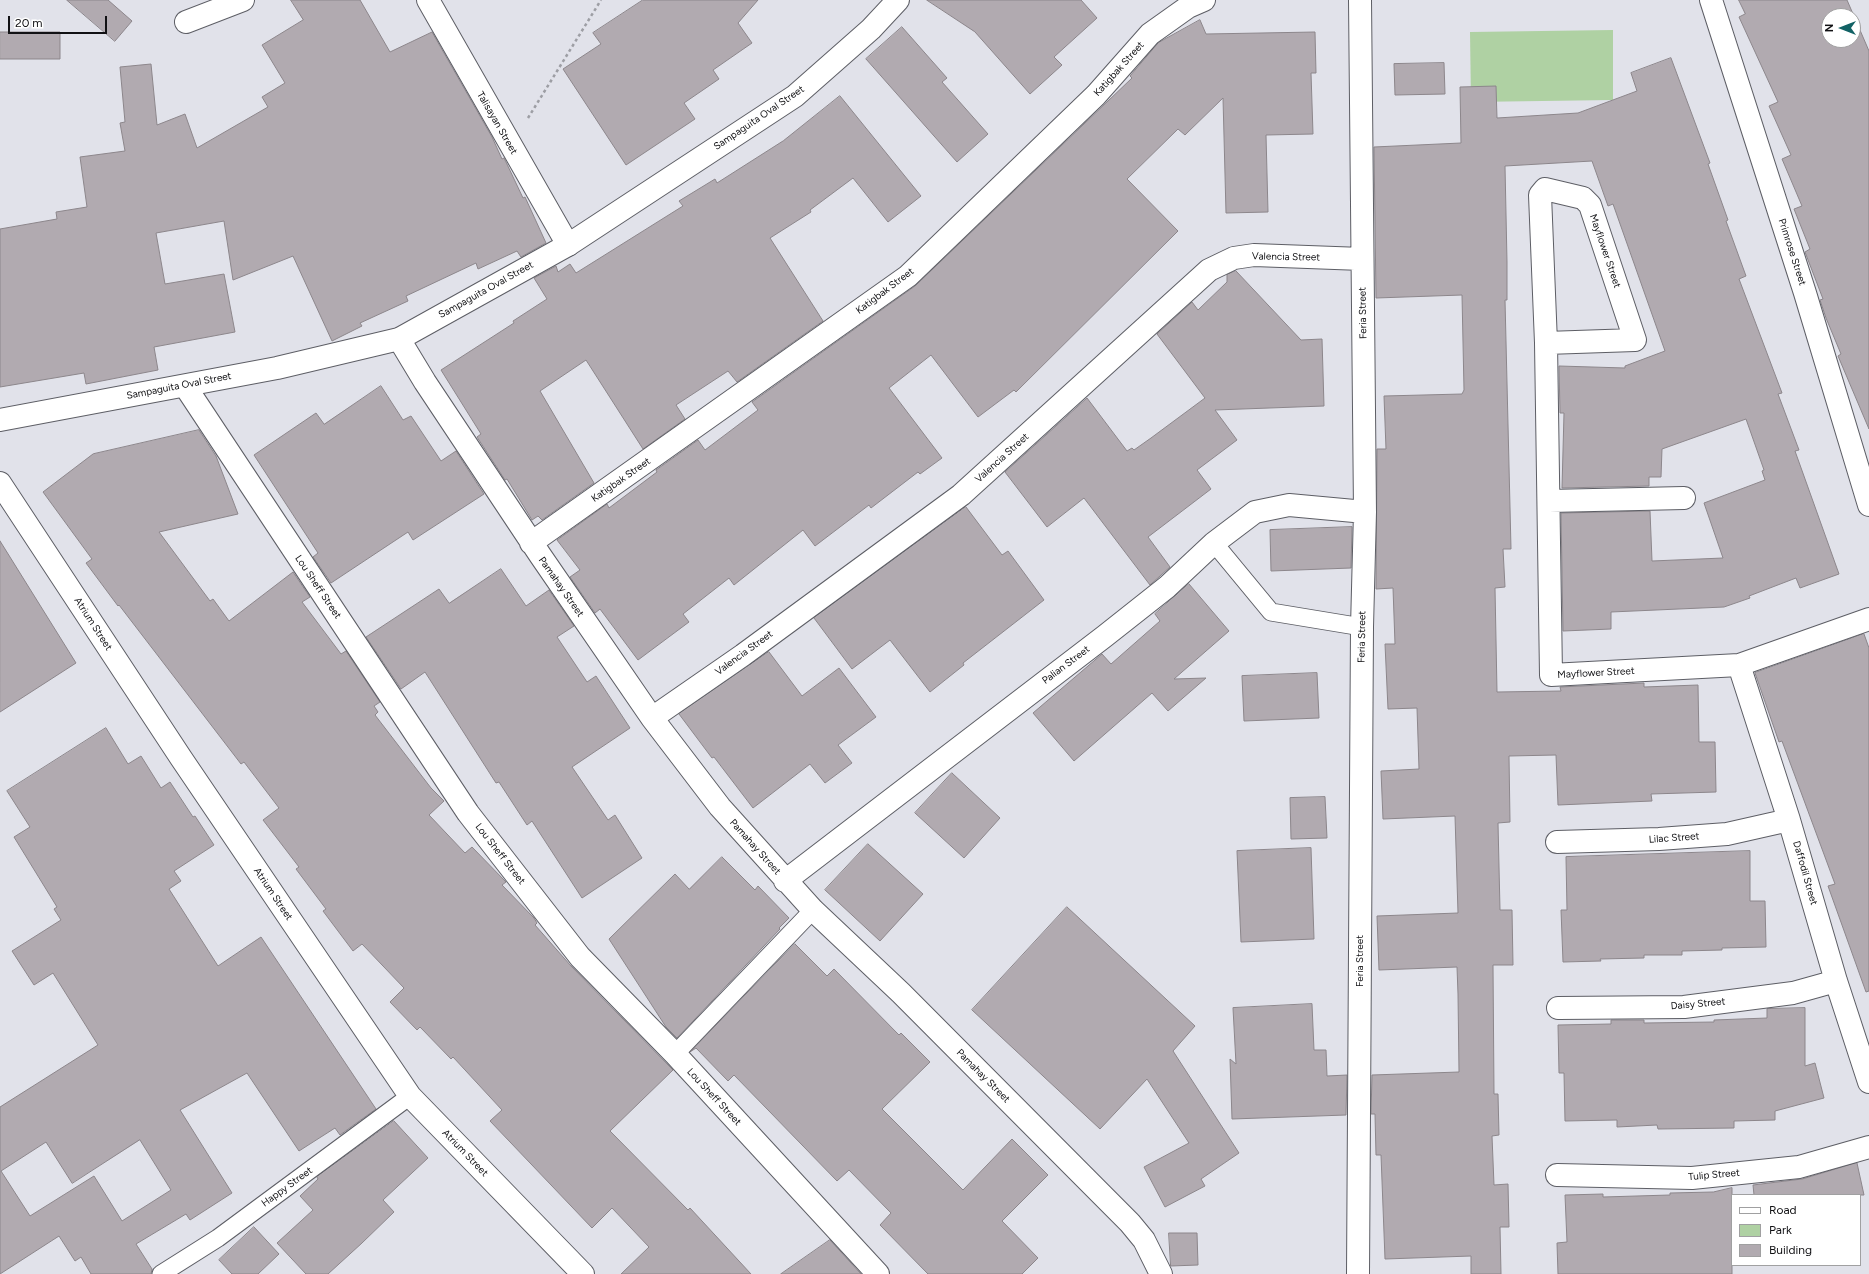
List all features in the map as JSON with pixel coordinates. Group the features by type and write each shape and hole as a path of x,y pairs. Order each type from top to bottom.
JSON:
{"street":[{"path":"186,22 243,0"},
{"name":"Talisayan Street","path":"428,0 510,146 568,245"},
{"name":"Sampaguita Oval Street","path":"0,420 277,368 399,339 568,245 795,96 872,29 898,0"},
{"name":"Katigbak Street","path":"531,543 908,276 1085,106 1150,34 1188,7 1204,0"},
{"name":"Feria Street","path":"1358,1274 1362,627 1365,512 1360,0"},
{"name":"Primrose Street","path":"1711,0 1805,293 1869,505"},
{"name":"Mayflower Street","path":"1546,344 1635,340 1590,205 1583,198 1545,189 1540,194 1546,344 1551,675 1739,665 1869,619"},
{"name":"Valencia Street","path":"652,718 742,655 961,495 1209,270 1234,258 1254,255 1362,259"},
{"name":"Pamahay Street","path":"399,339 531,543 652,718 720,807 785,881 813,910 900,993 1130,1223 1144,1240 1161,1274"},
{"name":"Lou Sheff Street","path":"185,386 468,813 580,957 674,1054 878,1274"},
{"name":"Atrium Street","path":"0,483 181,758 410,1096 583,1274"},
{"path":"1549,501 1684,498"},
{"name":"Palian Street","path":"785,881 1148,602 1167,587 1214,543 1256,512 1290,505 1365,512"},
{"name":"Daffodil Street","path":"1739,665 1789,820 1836,982 1869,1082"},
{"name":"Lilac Street","path":"1557,842 1659,839 1727,834 1789,820"},
{"name":"Daisy Street","path":"1558,1008 1684,1007 1792,993 1836,982"},
{"name":"Tulip Street","path":"1557,1175 1692,1178 1799,1167 1869,1147"}],"lane":[{"path":"1214,543 1271,612 1362,627"},
{"path":"674,1054 813,910"},
{"name":"Happy Street","path":"161,1274 218,1238 410,1096"}],"path":[{"path":"510,146 601,0"}],"green space":[{"path":"1613,30 1613,100 1471,102 1470,32"}],"building":[{"path":"67,0 108,0 132,21 115,41"},
{"path":"291,0 360,0 390,52 432,32 492,137 502,159 504,158 523,198 525,197 546,243 521,257 517,251 478,269 476,263 406,296 408,301 360,323 362,326 332,341 293,256 233,280 224,221 156,233 165,284 224,274 235,332 154,347 158,370 86,384 84,373 0,387 0,229 57,219 56,212 87,207 80,157 125,151 120,123 125,122 120,67 151,64 157,125 185,114 197,148 268,107 262,97 285,83 262,45 303,20"},
{"path":"643,0 758,0 738,23 752,43 713,70 719,79 684,103 695,119 626,165 563,69 601,44 593,33"},
{"path":"927,0 1081,0 1097,18 1054,57 1062,65 1030,94 975,32"},
{"path":"1739,0 1847,0 1850,8 1821,8 1821,48 1861,48 1861,32 1869,51 1869,429 1838,356 1841,354 1826,318 1820,300 1823,299 1805,252 1810,249 1794,209 1802,206 1782,159 1791,155 1769,106 1778,102 1739,17 1745,14"},
{"path":"1200,20 1206,34 1315,32 1316,73 1311,73 1313,134 1266,135 1268,212 1226,213 1223,98 1185,135 1178,129 1127,179 1178,231 1016,392 1014,390 978,417 931,355 889,388 942,458 920,474 918,472 871,508 869,505 815,546 803,530 734,585 729,578 683,614 689,622 638,660 600,609 595,613 570,577 580,570 557,540 607,504 609,508 657,472 656,470 698,440 705,450 758,410 752,402 915,286 1132,78 1130,76 1158,43"},
{"path":"902,27 947,78 942,82 988,134 957,162 866,59"},
{"path":"0,32 60,32 60,59 0,59"},
{"path":"1671,58 1710,163 1708,164 1728,220 1726,221 1746,276 1739,279 1782,393 1778,394 1799,450 1795,451 1839,574 1800,588 1796,578 1749,596 1750,598 1724,607 1611,612 1611,629 1563,631 1561,513 1650,511 1652,561 1723,558 1704,503 1765,480 1762,471 1764,470 1746,419 1662,449 1661,477 1649,477 1649,486 1562,488 1564,413 1560,413 1559,366 1625,368 1625,366 1665,351 1613,204 1608,206 1592,161 1505,166 1507,300 1505,300 1511,549 1503,549 1505,587 1495,588 1497,692 1561,691 1560,687 1644,683 1644,687 1698,685 1699,742 1715,742 1716,792 1651,794 1652,801 1558,805 1556,755 1509,756 1510,822 1498,823 1500,910 1512,910 1513,965 1493,965 1494,1094 1498,1094 1499,1135 1492,1136 1494,1185 1508,1184 1509,1227 1500,1227 1501,1274 1471,1274 1471,1256 1385,1259 1381,1155 1376,1155 1375,1114 1371,1114 1372,1075 1459,1072 1458,994 1457,967 1379,970 1377,916 1458,913 1455,816 1383,819 1381,771 1419,769 1417,708 1388,709 1385,644 1395,644 1393,588 1376,589 1377,449 1386,449 1384,396 1462,394 1464,390 1462,295 1376,298 1374,147 1461,143 1460,87 1496,86 1497,118 1578,113 1637,91 1631,73"},
{"path":"1444,63 1445,94 1395,95 1394,64"},
{"path":"840,96 921,196 888,222 853,178 810,210 811,212 770,238 823,321 737,382 728,371 676,405 685,419 643,449 586,360 540,391 594,483 542,520 538,516 532,520 507,479 505,480 477,437 481,434 441,370 514,323 513,321 547,299 534,278 556,266 558,272 570,264 576,273 683,206 679,201 715,179 717,183 783,141"},
{"path":"1236,271 1301,340 1322,339 1324,406 1215,410 1237,440 1197,470 1211,489 1148,537 1170,567 1150,585 1084,498 1047,527 1005,472 1087,398 1127,451 1132,448 1134,450 1205,398 1157,334 1192,302 1198,310 1227,282 1227,275"},
{"path":"381,386 403,420 411,416 441,461 456,451 484,494 413,540 408,532 331,583 313,557 318,553 254,455 316,413 324,424"},
{"path":"199,430 216,456 238,514 159,532 210,601 213,599 229,621 293,572 310,597 302,602 341,654 346,651 380,702 374,706 378,712 375,715 431,788 444,801 429,815 465,853 472,847 506,882 502,885 534,918 537,923 535,925 571,966 673,1070 610,1131 688,1210 690,1208 751,1274 621,1274 649,1247 612,1208 592,1228 490,1121 502,1110 453,1057 451,1059 420,1027 417,1030 390,1002 404,988 362,944 353,951 323,911 326,909 296,869 299,867 263,820 279,808 244,762 241,764 119,605 118,606 86,563 92,559 43,492 93,454"},
{"path":"966,507 1002,555 1008,551 1044,600 963,663 964,665 930,692 890,640 852,669 814,618"},
{"path":"1352,527 1351,568 1271,571 1270,530"},
{"path":"0,541 76,663 0,712"},
{"path":"501,569 526,606 549,590 574,626 557,637 587,682 596,676 630,728 572,767 608,820 615,815 642,858 582,898 532,821 527,825 499,782 496,783 425,672 401,689 366,637 439,589 449,603"},
{"path":"1189,584 1229,631 1174,679 1206,678 1168,711 1152,693 1074,761 1033,713 1102,654 1111,664 1160,621 1155,614"},
{"path":"1864,634 1869,648 1869,991 1866,992 1828,886 1835,884 1782,741 1779,742 1755,673"},
{"path":"769,652 802,696 839,668 876,717 838,745 852,763 825,783 810,764 753,808 714,757 712,758 679,714"},
{"path":"1317,673 1319,718 1244,721 1242,676"},
{"path":"106,728 128,764 141,756 161,788 170,782 214,845 174,871 181,881 169,889 218,966 261,937 376,1109 340,1135 335,1128 299,1151 247,1073 180,1110 232,1193 190,1220 186,1214 136,1244 152,1269 151,1274 91,1274 81,1257 75,1261 59,1236 0,1274 0,1107 98,1045 53,973 34,985 12,951 61,920 54,909 57,907 14,837 30,827 7,791","holes":["140,1140 171,1190 122,1221 94,1176 30,1216 1,1171 46,1142 72,1183"]},
{"path":"952,773 1000,818 964,858 915,813"},
{"path":"1325,797 1327,838 1291,839 1290,798"},
{"path":"868,844 923,894 880,941 825,890"},
{"path":"1311,848 1314,939 1241,942 1237,851"},
{"path":"1750,851 1750,901 1765,901 1766,947 1722,948 1722,950 1682,951 1682,955 1644,955 1644,958 1563,962 1561,910 1567,910 1566,857"},
{"path":"722,857 755,890 758,886 789,918 677,1038 666,1027 609,939 675,874 689,889"},
{"path":"1067,907 1195,1026 1173,1051 1239,1153 1201,1179 1205,1186 1165,1207 1144,1167 1189,1143 1147,1079 1100,1129 972,1010"},
{"path":"795,944 827,976 834,969 899,1035 901,1033 930,1062 882,1109 963,1190 1012,1139 1048,1175 1002,1221 1038,1258 1022,1274 928,1274 880,1225 891,1213 849,1170 837,1181 734,1075 728,1081 696,1048 690,1052"},
{"path":"1312,1004 1314,1050 1326,1050 1327,1076 1347,1075 1346,1115 1232,1119 1230,1059 1236,1064 1233,1008"},
{"path":"1805,1008 1805,1066 1815,1063 1824,1098 1775,1111 1775,1120 1734,1121 1734,1128 1658,1129 1657,1125 1617,1127 1617,1120 1565,1121 1564,1073 1559,1073 1558,1025 1611,1024 1611,1020 1644,1020 1644,1023 1714,1022 1714,1020 1767,1018 1767,1009"},
{"path":"394,1121 428,1158 383,1200 394,1212 362,1243 328,1274 306,1274 277,1243 313,1210 300,1196 318,1179 317,1177"},
{"path":"1857,1163 1864,1195 1754,1194 1753,1185 1802,1179"},
{"path":"1732,1188 1732,1274 1558,1274 1557,1243 1567,1242 1565,1195 1603,1194 1603,1197 1713,1192"},
{"path":"254,1227 279,1254 258,1274 232,1274 219,1260"},
{"path":"1169,1233 1197,1233 1198,1265 1171,1266"},
{"path":"830,1240 861,1274 781,1274"}]}
